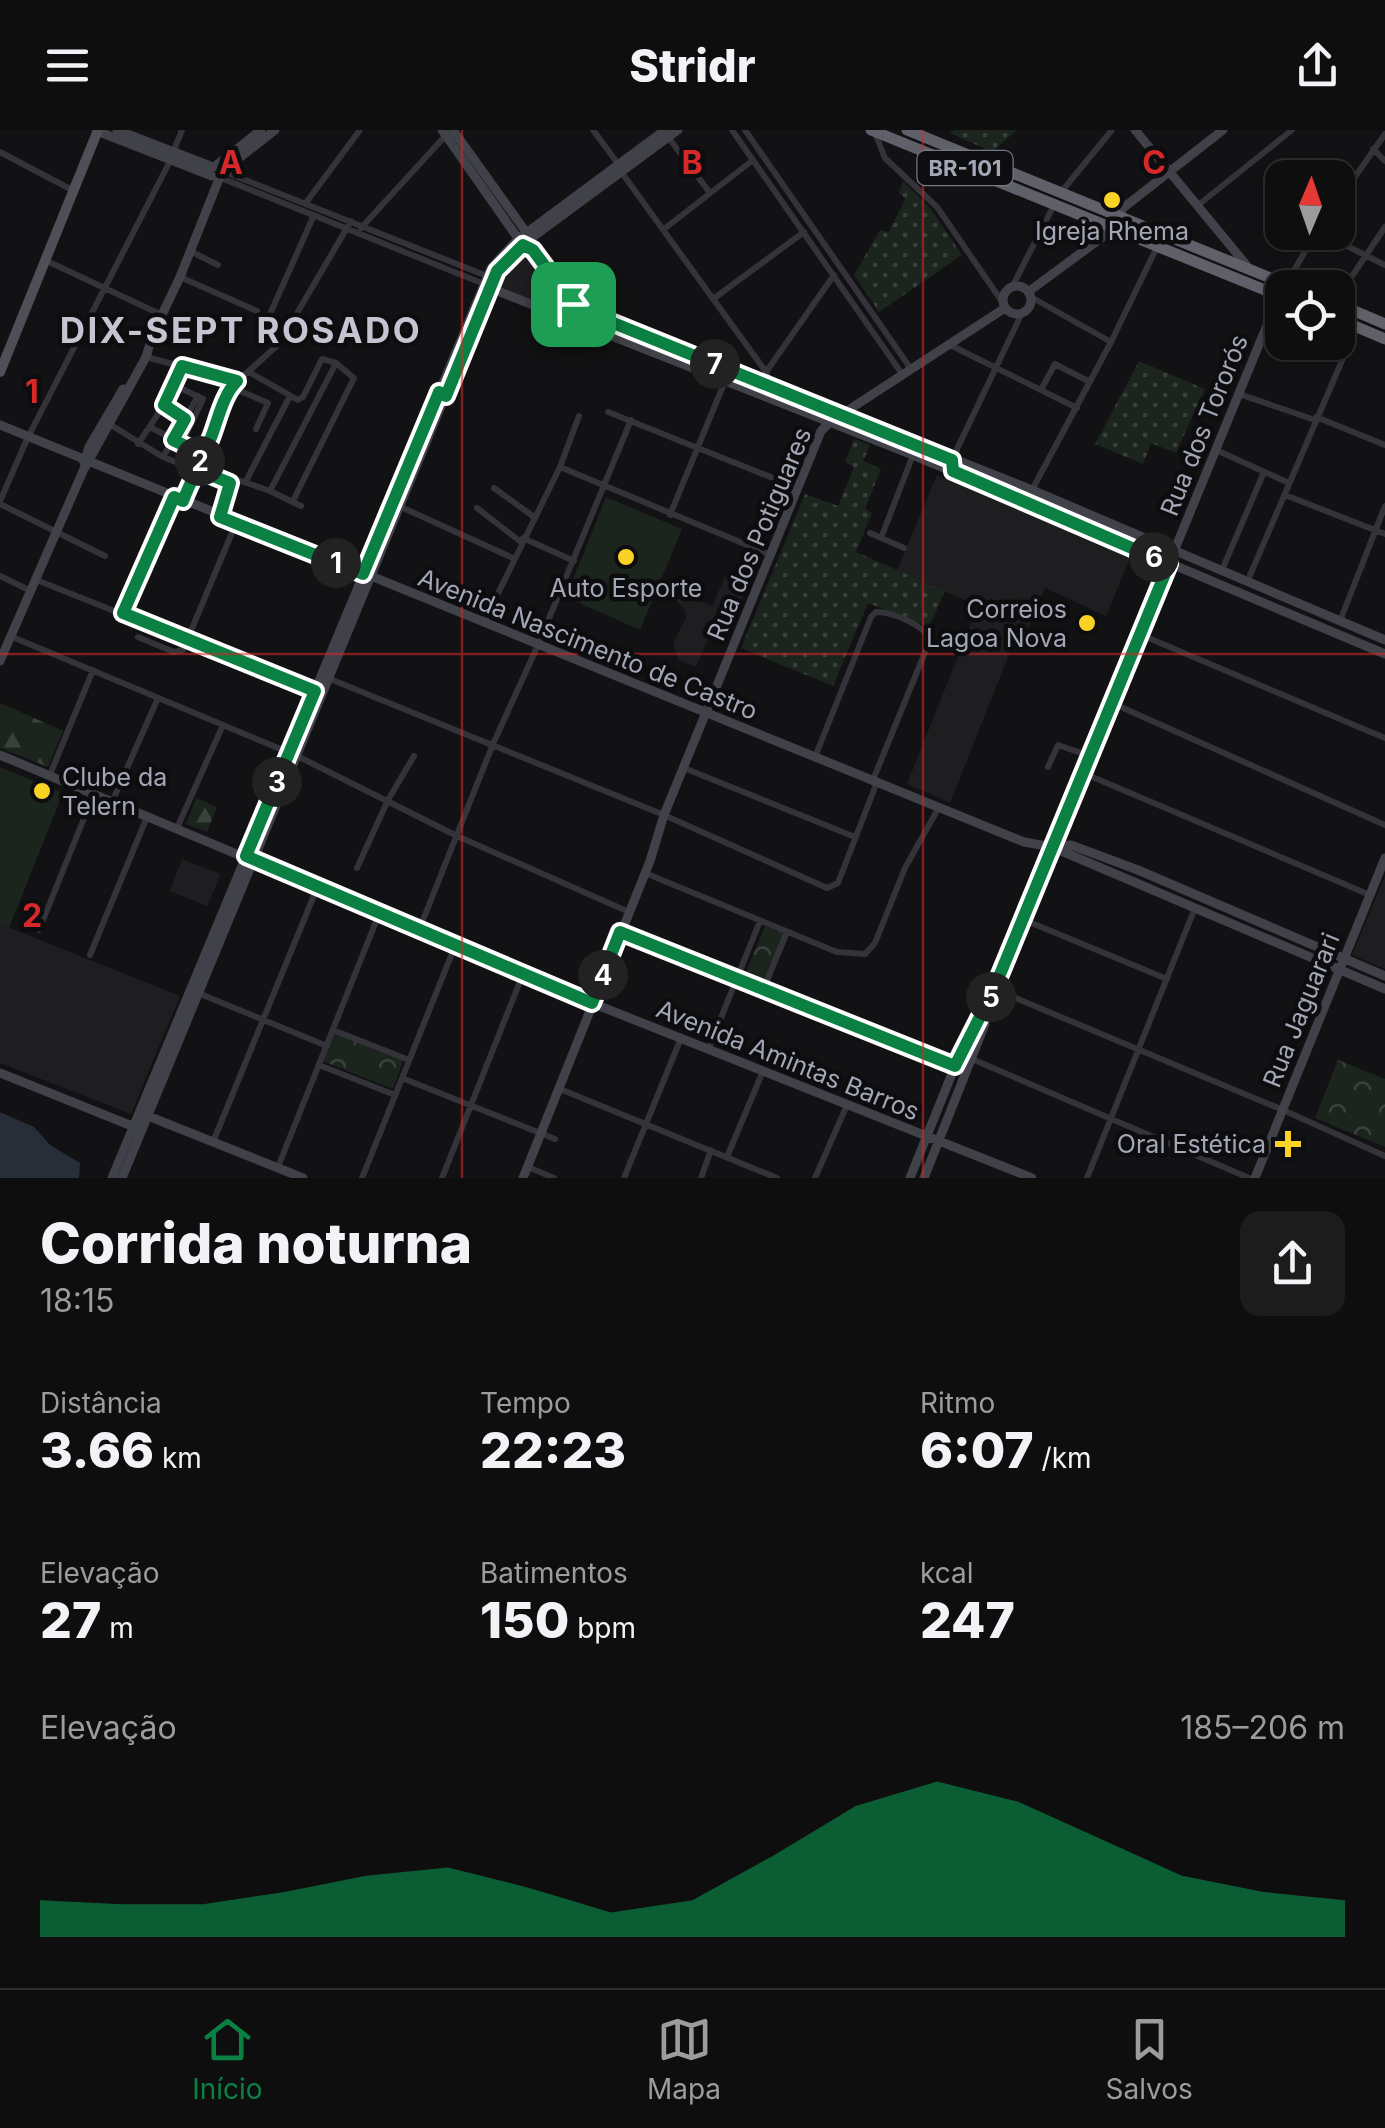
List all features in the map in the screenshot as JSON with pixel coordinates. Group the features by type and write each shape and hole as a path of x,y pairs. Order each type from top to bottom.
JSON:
{"highway":[{"name":"BR-101","path":"907,130 1058,198"},
{"name":"BR-101","path":"873,131 1265,278"},
{"name":"BR-101","path":"1117,221 1157,246 1265,284"},
{"path":"1355,309 1385,324"},
{"path":"1356,327 1385,339"}],"main road":[{"path":"0,372 75,192 96,130 172,155"},
{"path":"118,130 217,175"},
{"path":"0,660 85,464 180,277 217,175 261,130"},
{"path":"217,175 274,130"},
{"path":"293,754 330,679 367,576 487,282 526,241 666,134 678,130"},
{"path":"1136,130 1251,270"},
{"path":"1030,295 1021,287 1012,288 1004,294 1004,305 1015,314 1022,313 1028,308 1030,295 1169,172 1223,130"},
{"path":"448,131 566,296 581,324"},
{"path":"487,282 581,324 725,380 842,415 1032,490 1385,640"},
{"path":"566,296 584,311 830,422 1382,653"},
{"name":"Rua dos Potiguares","path":"523,1178 645,873 664,815 821,431 1004,305"},
{"path":"106,422 146,358 152,337"},
{"name":"Rua dos Tororós","path":"910,1178 955,1066 976,1022 984,1014 1265,337"},
{"path":"122,1178 315,691 400,507 440,392"},
{"name":"Avenida Nascimento de Castro","path":"0,425 85,464 484,622 543,650 1024,842 1052,847 1385,989"},
{"path":"1374,635 1382,653"},
{"name":"Avenida Amintas Barros","path":"0,758 250,858 592,1003 1032,1178"},
{"name":"Avenida Nascimento de Castro","path":"1052,847 1071,845 1138,870 1385,976"},
{"path":"112,1178 198,992 250,858"},
{"name":"Rua Jaguarari","path":"1252,1178 1385,858"},
{"path":"1138,870 1142,885"},
{"path":"1234,924 1257,920"},
{"name":"Rua dos Tororós","path":"924,1178 985,1024 984,1014"},
{"path":"0,1073 141,1122 213,1142 303,1178"},
{"path":"950,1078 962,1082"}],"street":[{"path":"105,556 0,503 28,438 106,289 182,130"},
{"path":"305,204 360,130"},
{"path":"593,130 766,372 767,391"},
{"path":"732,130 906,372"},
{"path":"744,130 906,372"},
{"path":"1012,288 1058,198 1112,130"},
{"path":"1197,206 1292,130"},
{"path":"360,229 448,131"},
{"path":"873,131 885,158 937,208 1004,305"},
{"path":"666,134 710,193"},
{"path":"1355,175 1385,134"},
{"path":"1373,149 1385,161"},
{"path":"0,152 75,192"},
{"path":"664,228 754,160"},
{"path":"217,175 305,204 348,225"},
{"path":"217,175 487,282"},
{"path":"780,198 788,192"},
{"path":"270,314 314,216"},
{"path":"123,613 204,455 234,384 285,335 348,225"},
{"path":"1355,274 1385,228"},
{"path":"714,298 804,232"},
{"path":"1032,490 1157,246"},
{"path":"1354,250 1385,265"},
{"path":"189,251 218,265"},
{"path":"47,261 162,315"},
{"path":"766,372 834,275"},
{"path":"180,277 257,310"},
{"path":"1030,295 1111,342"},
{"path":"953,471 952,460 1022,313"},
{"path":"1248,580 1356,327"},
{"path":"949,344 1077,408"},
{"path":"146,358 234,384 268,403 256,428"},
{"path":"249,372 298,400 322,359 352,374 354,380 293,501"},
{"path":"270,491 336,363"},
{"path":"138,444 164,405 182,366"},
{"path":"1040,390 1053,366 1061,366 1090,382"},
{"path":"670,514 725,380"},
{"path":"163,457 204,399 174,385"},
{"path":"1239,394 1385,445"},
{"path":"177,442 198,396"},
{"path":"243,480 290,396"},
{"path":"164,405 185,419"},
{"path":"608,412 798,488"},
{"path":"484,622 560,466 579,416"},
{"path":"420,930 493,744 543,650 602,486 631,420"},
{"path":"106,422 163,457 230,483 243,480 301,506"},
{"path":"150,427 204,455"},
{"path":"1216,450 1290,483"},
{"path":"881,538 913,455"},
{"path":"560,466 771,554"},
{"path":"1222,570 1264,472"},
{"path":"220,517 230,483"},
{"path":"494,488 534,517"},
{"path":"1285,495 1385,534"},
{"path":"1340,621 1385,506"},
{"path":"400,507 512,558"},
{"path":"478,508 522,540 574,561"},
{"path":"138,637 178,652 183,650 236,522"},
{"path":"870,533 904,548"},
{"path":"0,576 29,590"},
{"path":"34,579 315,691"},
{"path":"330,679 664,815 826,888 838,883 930,643 926,630 886,612 873,614 815,757"},
{"path":"1139,634 1385,738"},
{"path":"5,642 93,670 293,754 457,836 629,912"},
{"path":"49,777 93,670"},
{"path":"112,804 158,698"},
{"path":"1111,703 1385,825"},
{"path":"176,828 223,725"},
{"path":"1048,767 1058,745 1090,756"},
{"path":"357,868 388,800 414,756"},
{"path":"684,768 855,837"},
{"path":"1083,773 1370,895"},
{"path":"38,930 93,796"},
{"path":"645,873 844,954 868,952 905,868 939,808"},
{"path":"90,955 147,817"},
{"path":"213,1142 318,887"},
{"path":"1087,1178 1195,908"},
{"path":"278,1168 380,913"},
{"path":"1022,919 1166,980"},
{"path":"708,1050 760,921"},
{"path":"620,932 955,1066"},
{"path":"764,990 787,932"},
{"path":"362,1178 456,945"},
{"path":"442,1178 523,974"},
{"path":"994,989 1385,1156"},
{"path":"198,992 326,1046"},
{"path":"971,1009 984,1014"},
{"path":"333,1030 410,1060"},
{"path":"624,1178 681,1038"},
{"path":"972,1059 1252,1178"},
{"path":"319,1065 396,1095"},
{"path":"727,1157 762,1071"},
{"path":"402,1078 555,1139"},
{"path":"560,1089 777,1178"},
{"path":"816,1178 847,1105"},
{"path":"700,1178 711,1150"},
{"path":"742,1178 747,1165"},
{"path":"996,1178 1001,1165"},
{"path":"528,1167 554,1178"}],"shaded area":[{"path":"524,252 572,310 566,316 498,287 510,262"},
{"path":"937,475 1131,556 1106,616 1045,588 1027,631 1019,629 950,803 907,784 978,606 897,570"},
{"path":"725,577 746,583 735,624 720,642 708,639 696,667 678,660 673,643 686,618 685,610 672,596 655,596 659,585 712,606"},
{"path":"182,859 221,874 207,906 170,891"},
{"path":"1385,876 1385,969 1352,955"},
{"path":"0,924 180,996 131,1114 0,1063"},
{"path":"0,1112 34,1127 50,1145 80,1163 79,1178 0,1178"}],"green space":[{"path":"1017,130 992,152 950,133"},
{"path":"903,181 931,209 962,255 879,312 854,275 880,230 889,232 905,199 899,193"},
{"path":"1139,361 1205,389 1176,453 1151,443 1143,464 1095,444"},
{"path":"854,439 870,445 863,461 881,469 865,509 872,513 856,552 945,591 929,627 868,603 833,686 741,648 805,494 838,506 854,467 845,462"},
{"name":"Auto Esporte","path":"606,497 682,529 640,630 566,597"},
{"path":"0,703 63,731 48,767 0,748"},
{"path":"0,767 63,793 9,928 0,924"},
{"path":"196,798 217,807 207,832 186,824"},
{"path":"765,926 785,934 763,985 744,977"},
{"path":"334,1033 403,1061 393,1089 322,1061"},
{"path":"1338,1060 1385,1079 1385,1147 1315,1118"}],"place":[{"name":"Igreja Rhema","path":"1112,200"},
{"name":"Auto Esporte","path":"626,557"},
{"name":"Correios Lagoa Nova","path":"1087,623"},
{"name":"Clube da Telern","path":"42,791"},
{"name":"Oral Estética","path":"1288,1144"}],"district":[{"name":"DIX-SEPT ROSADO","path":"241,331"}],"route":[{"path":"573,304 533,250 523,245 500,266 446,396 439,392 363,574 220,517 230,483 196,469 204,455 173,440 185,419 164,405 182,366 237,381 227,394 206,451 196,469 183,501 174,497 123,613 315,691 246,856 592,1003 620,932 955,1066 976,1022 984,1014 1169,564 953,471 952,460 573,304"}]}
